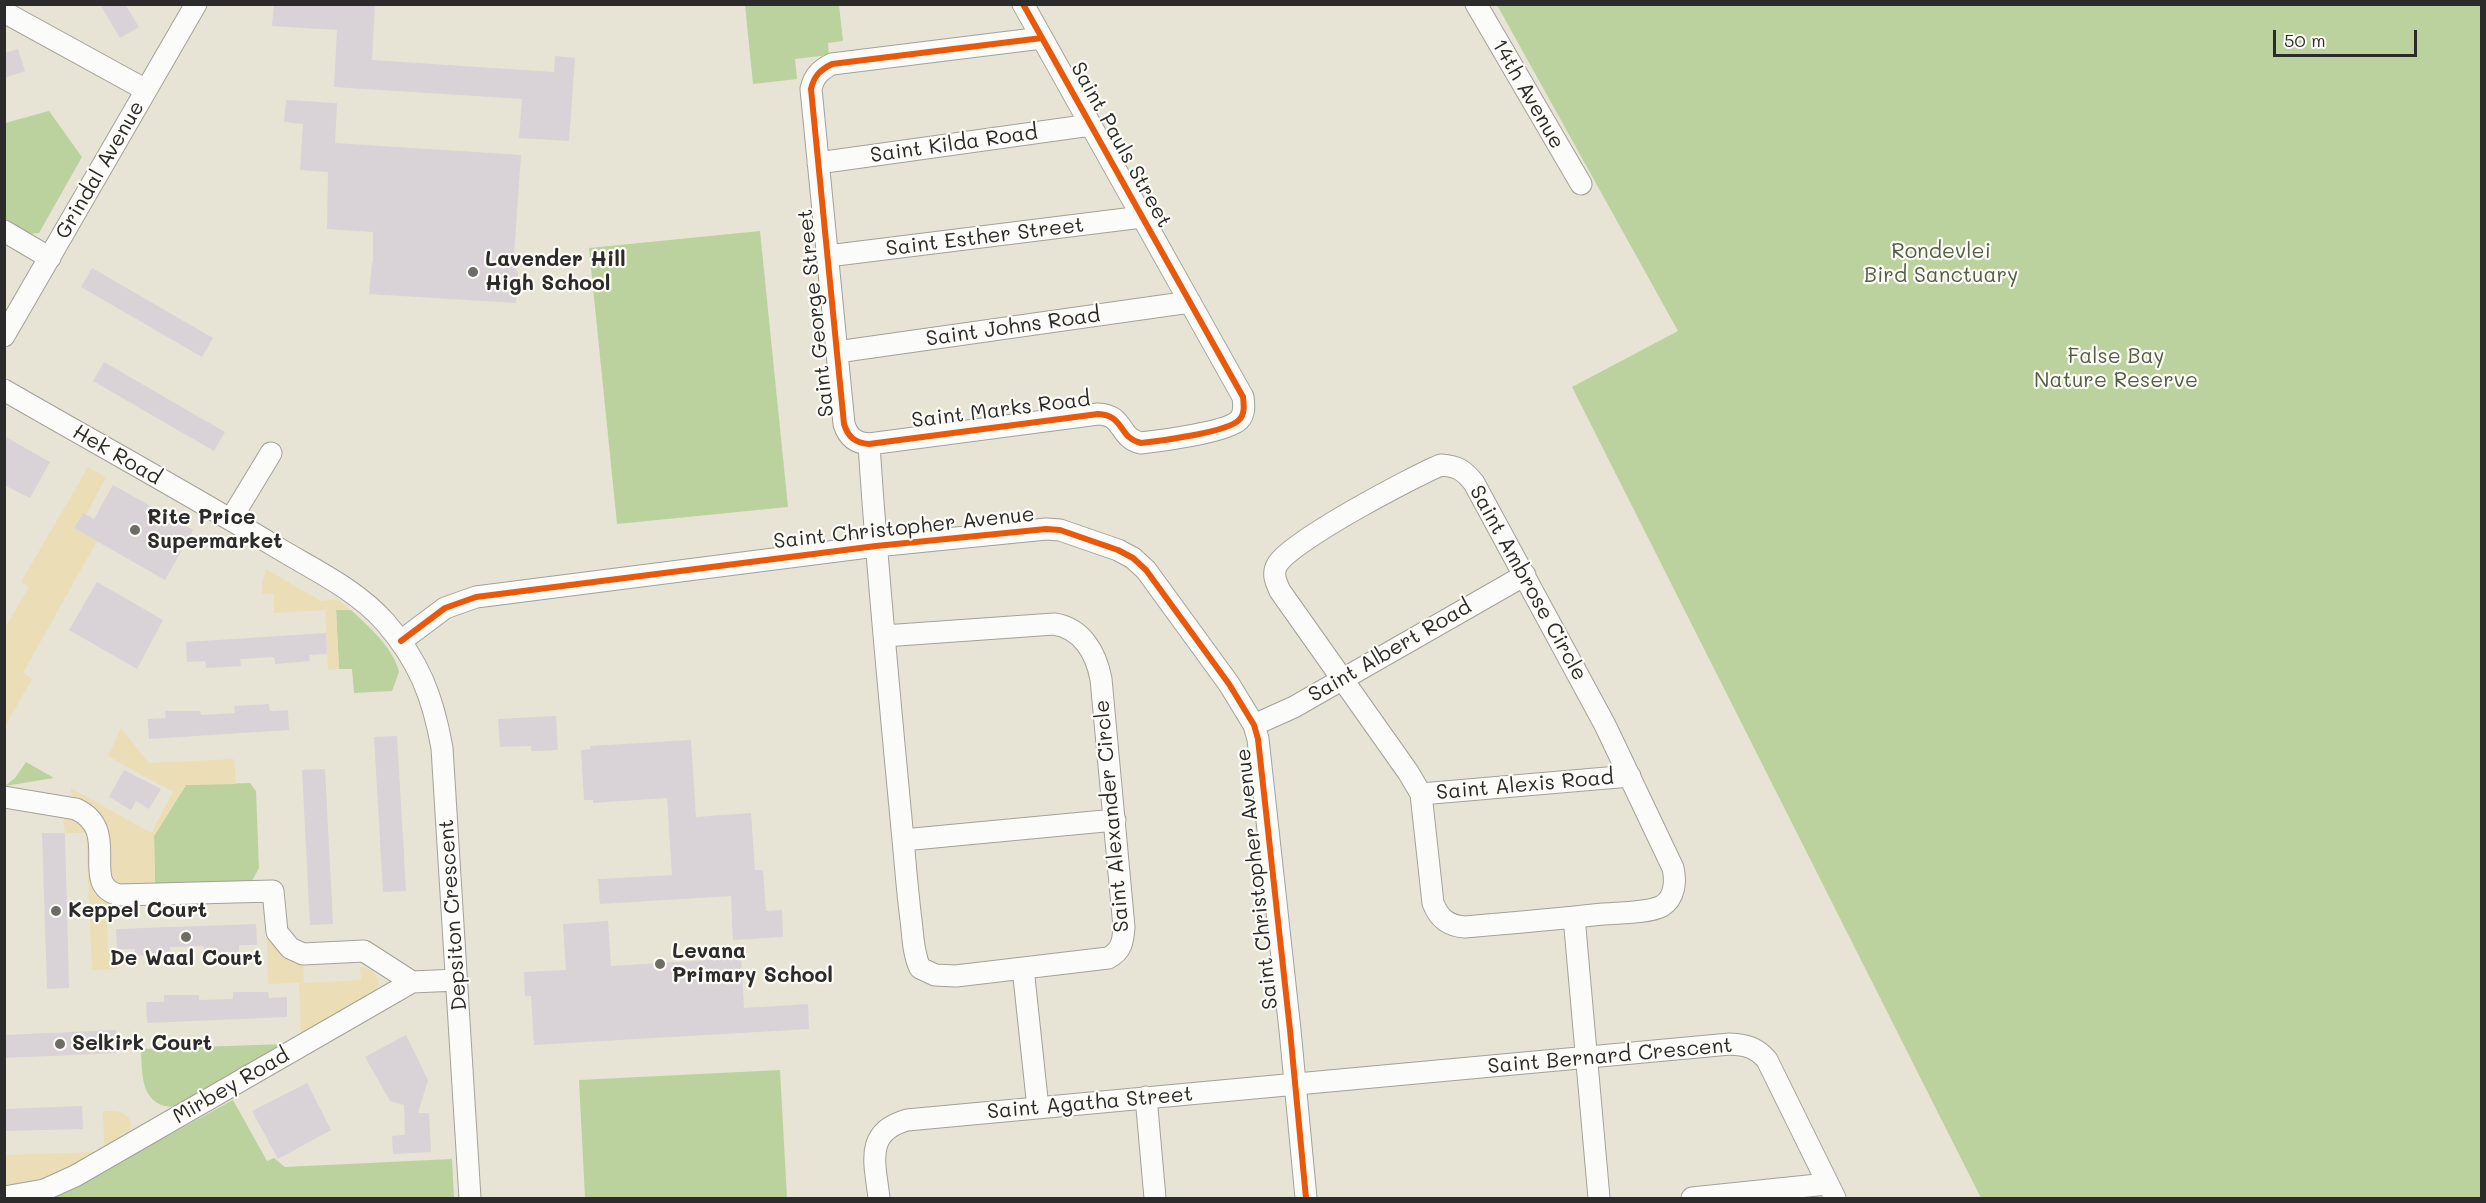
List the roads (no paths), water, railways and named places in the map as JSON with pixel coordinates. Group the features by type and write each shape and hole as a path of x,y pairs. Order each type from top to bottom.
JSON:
{"street":[{"name":"Grindal Avenue","path":"4,336 196,4"},
{"name":"Saint Pauls Street","path":"1023,4 1190,302"},
{"name":"14th Avenue","path":"1476,4 1581,184"},
{"path":"4,12 146,90"},
{"name":"Saint George Street","path":"869,444 855,441 846,430 811,89 814,78 821,70 832,64 1042,38"},
{"name":"Saint Kilda Road","path":"818,163 1091,126"},
{"name":"Saint Esther Street","path":"828,256 1142,218"},
{"path":"4,231 50,258"},
{"name":"Saint Johns Road","path":"837,352 1190,302"},
{"name":"Saint Marks Road","path":"869,444 1098,414 1112,416 1128,438 1141,443 1234,424 1244,412 1243,397 1190,302"},
{"name":"Hek Road","path":"4,390 231,519 357,596 383,620 401,641"},
{"path":"869,444 876,546"},
{"path":"231,519 271,453"},
{"name":"Saint Ambrose Circle","path":"1441,465 1464,470 1474,483 1525,575 1630,776 1673,868 1676,880 1670,898 1657,908 1465,927 1453,926 1443,919 1433,903 1421,794 1342,680 1280,591 1274,573 1276,565 1297,545 1379,497 1441,465"},
{"name":"Saint Christopher Avenue","path":"401,641 445,608 476,597 876,546 1046,529 1077,534 1133,558 1146,570 1229,684 1254,725 1258,739 1306,1198"},
{"name":"Saint Alexander Circle","path":"876,546 884,636 903,840 914,949 920,968 935,975 956,976 1108,958 1120,949 1124,927 1098,664 1083,639 1066,626 1034,624 884,636"},
{"name":"Saint Albert Road","path":"1254,725 1342,680 1525,575"},
{"name":"Depsiton Crescent","path":"401,641 428,688 436,714 442,748 470,1198"},
{"name":"Saint Alexis Road","path":"1421,794 1630,776"},
{"path":"4,796 76,809 87,814 96,825 99,834 100,877 104,887 110,893 119,895 273,891 277,932 290,948 303,954 364,951 412,982"},
{"path":"903,840 1115,820"},
{"path":"1574,917 1599,1198"},
{"path":"1023,968 1038,1108"},
{"name":"Mirbey Road","path":"4,1197 44,1190 75,1176 412,982 457,980"},
{"name":"Saint Bernard Crescent","path":"1295,1085 1730,1044 1752,1047 1767,1060 1831,1191"},
{"name":"Saint Agatha Street","path":"879,1198 876,1145 879,1135 886,1128 907,1120 1295,1085"},
{"path":"1146,1097 1155,1198"},
{"path":"1692,1198 1831,1191"}],"place":[{"name":"Lavender Hill High School","path":"473,272"},
{"name":"Rite Price Supermarket","path":"135,530"},
{"name":"Keppel Court","path":"56,911"},
{"name":"De Waal Court","path":"186,937"},
{"name":"Levana Primary School","path":"660,964"},
{"name":"Selkirk Court","path":"60,1044"}],"park label":[{"name":"Rondevlei Bird Sanctuary","path":"1941,264"},
{"name":"False Bay Nature Reserve","path":"2116,369"}]}
